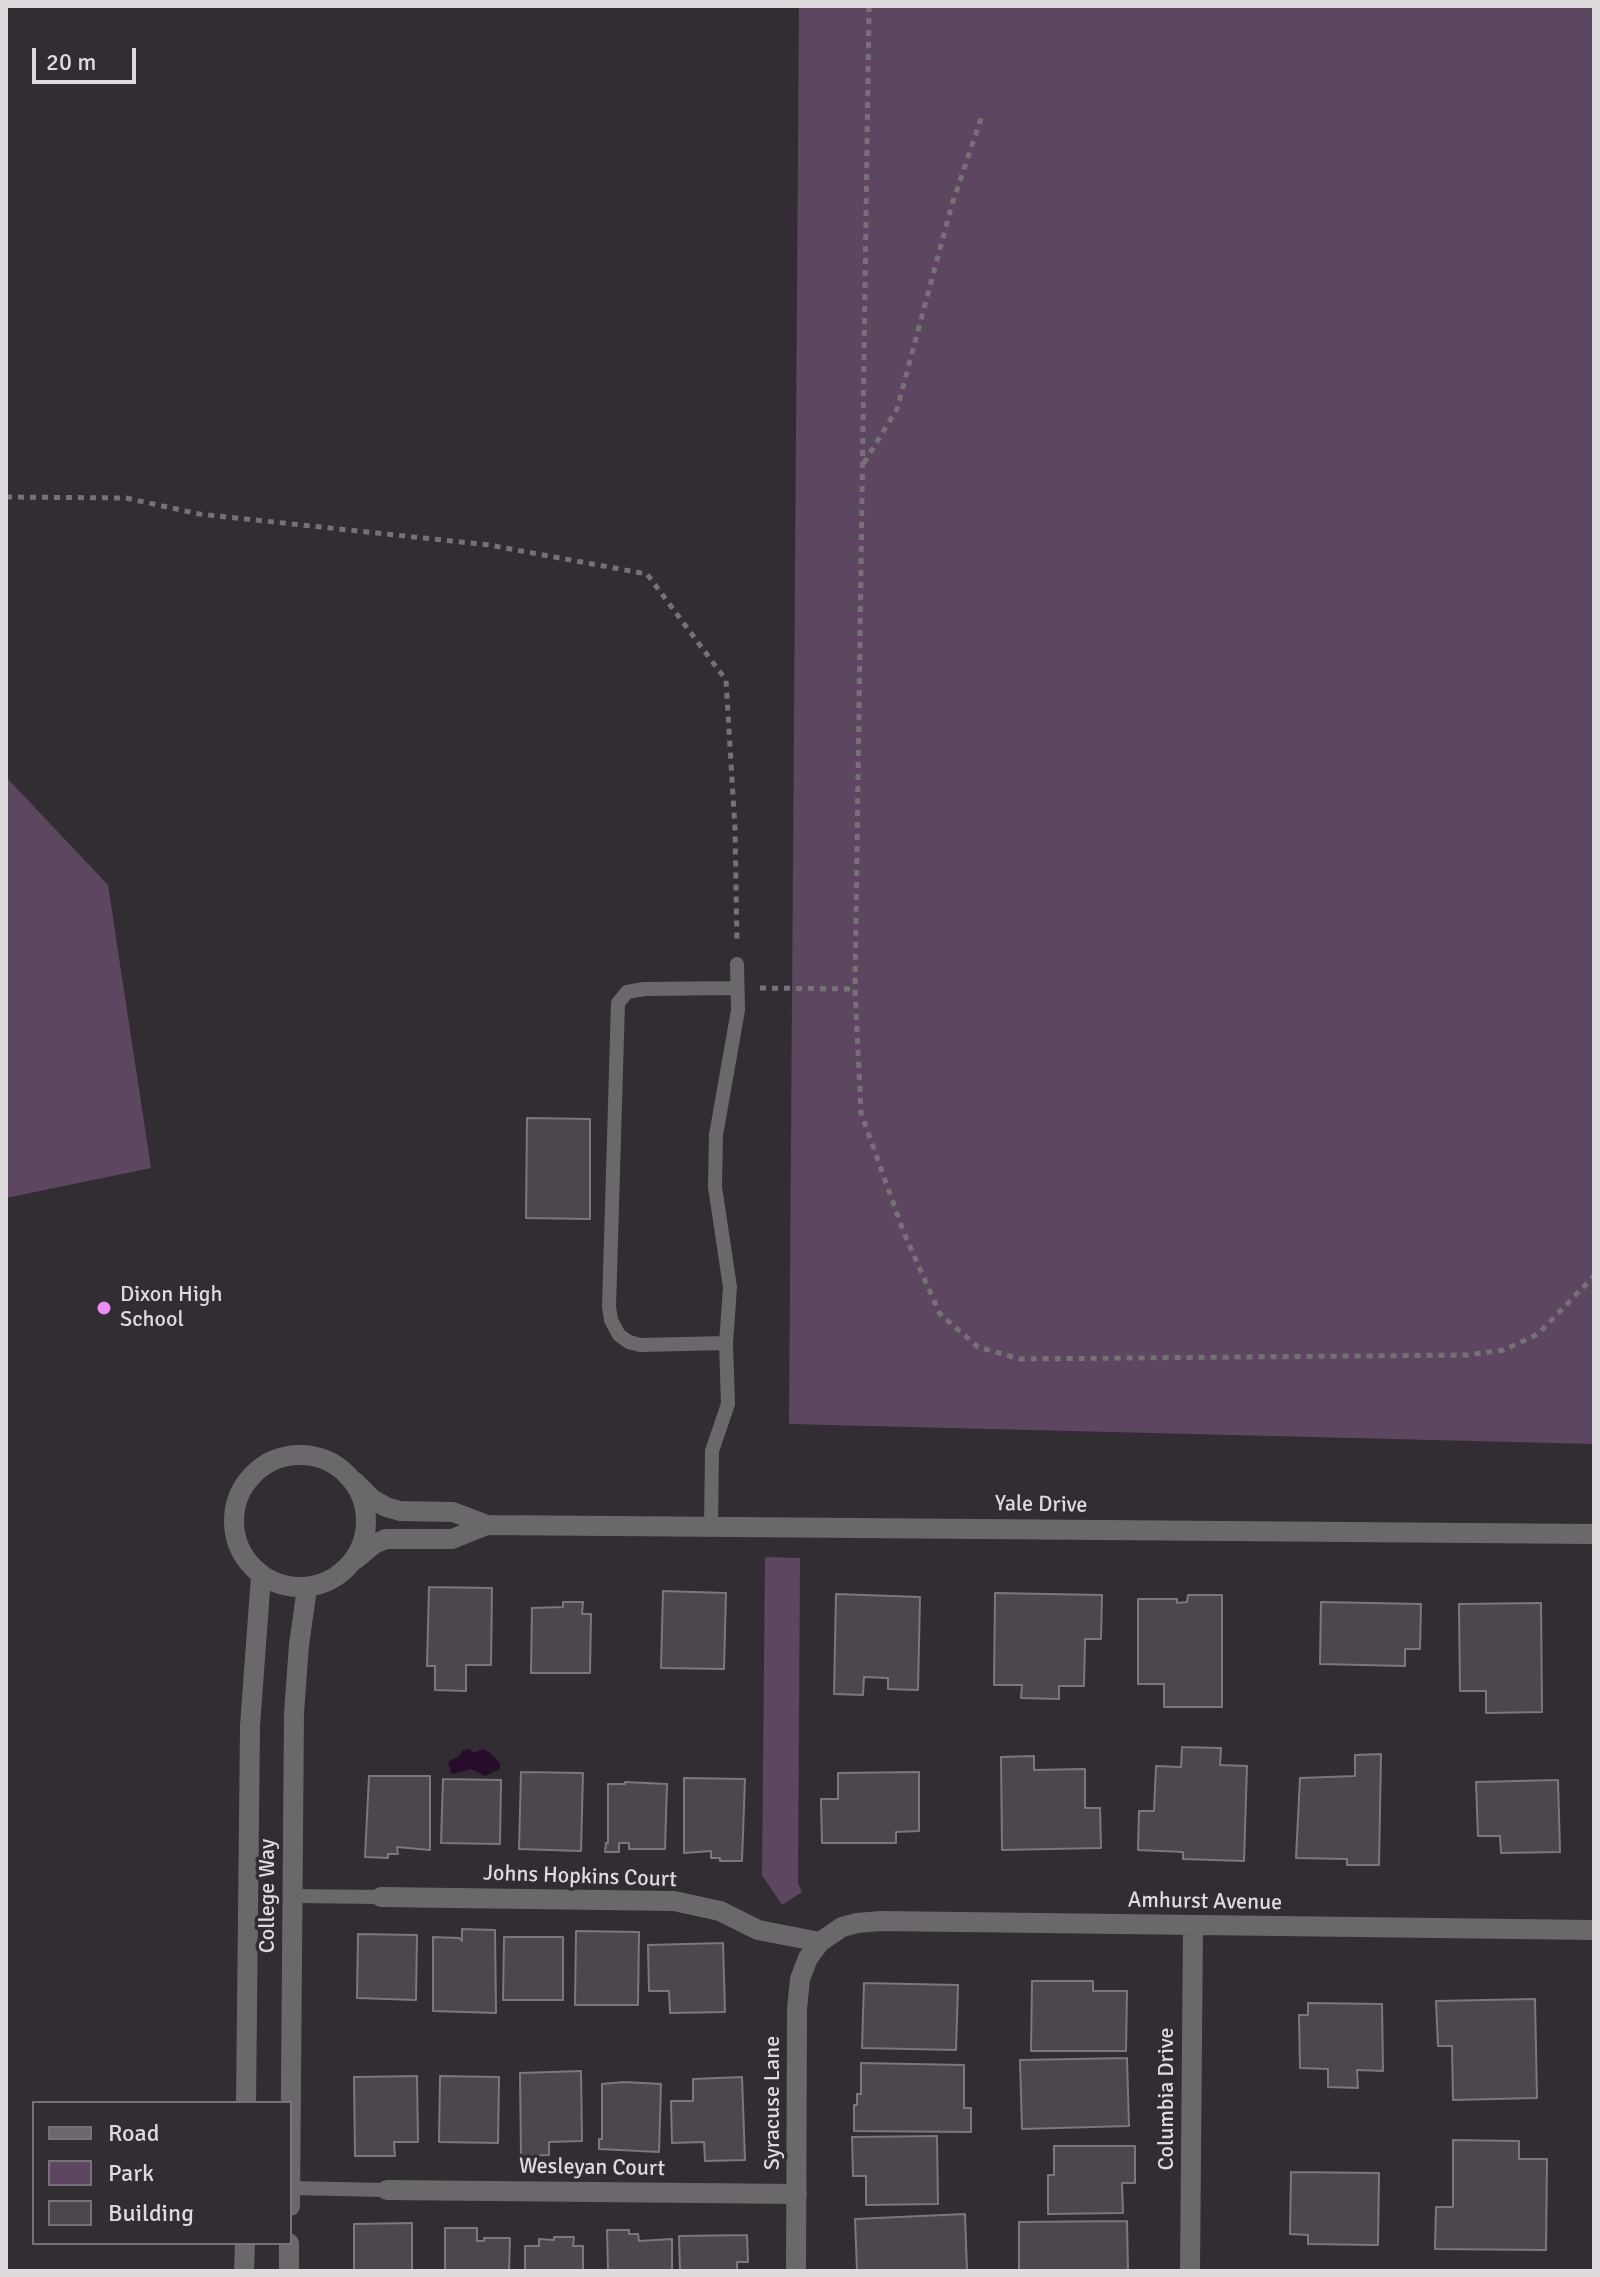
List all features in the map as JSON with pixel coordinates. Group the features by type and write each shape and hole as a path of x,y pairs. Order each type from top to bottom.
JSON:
{"street":[{"path":"305,1455 337,1465 354,1481 364,1502 367,1522 364,1543 355,1560 325,1584 307,1588 291,1588 261,1576 245,1559 236,1539 234,1515 239,1493 253,1474 271,1461 305,1455"},
{"name":"Yale Drive","path":"354,1481 372,1499 386,1507 400,1511 453,1512 487,1525 1594,1534"},
{"name":"Yale Drive","path":"355,1560 374,1544 386,1539 452,1539 487,1525"},
{"name":"College Way","path":"246,2101 250,1726 261,1576"},
{"name":"College Way","path":"291,2101 294,1713 307,1588"},
{"name":"Johns Hopkins Court","path":"381,1897 674,1901 720,1911 758,1930 820,1942"},
{"name":"Amhurst Avenue","path":"820,1942 842,1927 881,1921 1594,1930"},
{"name":"Columbia Drive","path":"1190,2271 1193,1927"},
{"name":"Syracuse Lane","path":"796,2271 797,2009 800,1979 808,1958 820,1942"},
{"name":"Wesleyan Court","path":"387,2190 797,2194"},
{"path":"244,2271 245,2245"},
{"path":"289,2245 289,2271"}],"lane":[{"path":"711,1525 712,1451 728,1404 726,1343 730,1287 715,1187 716,1135 738,1010 737,964"},
{"path":"726,1343 640,1345 619,1335 611,1320 618,1003 627,992 644,989 737,988"},
{"path":"292,1896 381,1897"},
{"path":"292,2188 387,2190"}],"path":[{"path":"869,6 855,989 861,1113 904,1233 940,1314 978,1347 1020,1359 1468,1355 1504,1350 1538,1334 1594,1276"},
{"path":"863,464 897,409 952,204 982,116"},
{"path":"6,497 126,498 199,514 489,545 647,574 726,680 735,829 737,964"},
{"path":"737,988 855,989"}],"green space":[{"path":"799,6 1594,6 1594,1444 789,1424"},
{"path":"6,777 108,885 151,1168 6,1198"},
{"path":"765,1557 800,1558 798,1883 802,1892 782,1905 762,1875"}],"shaded area":[{"path":"469,1749 474,1753 483,1749 489,1752 500,1763 500,1769 485,1776 471,1769 451,1773 448,1762"}],"building":[{"path":"527,1118 590,1119 590,1219 526,1218"},
{"path":"429,1587 492,1588 491,1665 466,1665 466,1691 435,1690 435,1666 427,1666"},
{"path":"663,1591 726,1593 724,1669 661,1668"},
{"path":"995,1593 1102,1595 1101,1639 1085,1639 1084,1686 1059,1686 1059,1699 1021,1698 1022,1685 994,1685"},
{"path":"836,1594 920,1597 918,1690 888,1689 888,1678 864,1677 863,1695 834,1694"},
{"path":"1188,1595 1222,1595 1222,1707 1164,1707 1164,1684 1138,1684 1138,1599 1177,1599 1177,1603 1187,1602"},
{"path":"563,1602 583,1602 582,1614 591,1614 590,1673 531,1673 532,1608 563,1607"},
{"path":"1321,1602 1421,1604 1420,1649 1405,1649 1405,1666 1320,1664"},
{"path":"1541,1603 1542,1712 1486,1713 1486,1691 1460,1691 1459,1604"},
{"path":"1182,1747 1221,1748 1220,1765 1247,1766 1244,1861 1183,1859 1183,1852 1138,1850 1139,1811 1154,1811 1156,1766 1181,1767"},
{"path":"1381,1754 1379,1865 1347,1865 1347,1859 1296,1858 1300,1778 1355,1776 1355,1755"},
{"path":"1034,1756 1034,1770 1085,1769 1085,1808 1100,1808 1101,1848 1002,1850 1001,1757"},
{"path":"521,1772 583,1773 581,1851 519,1849"},
{"path":"919,1772 919,1831 896,1832 896,1843 822,1843 821,1799 838,1799 838,1773"},
{"path":"369,1776 430,1776 430,1850 397,1847 398,1854 388,1854 388,1858 365,1857"},
{"path":"684,1778 745,1779 742,1861 720,1861 720,1858 711,1858 711,1851 684,1853"},
{"path":"443,1779 501,1780 500,1844 441,1843"},
{"path":"1558,1780 1560,1852 1501,1853 1500,1836 1478,1836 1476,1782"},
{"path":"608,1784 667,1784 665,1849 629,1849 629,1843 619,1843 619,1852 605,1852 608,1843"},
{"path":"462,1929 495,1930 496,2013 433,2011 433,1937 459,1938 462,1941"},
{"path":"576,1931 639,1932 638,2005 575,2005"},
{"path":"358,1934 417,1935 416,2000 357,1998"},
{"path":"504,1937 563,1937 563,2000 503,2000"},
{"path":"723,1943 725,2012 670,2013 669,1991 649,1991 648,1945"},
{"path":"1032,1981 1093,1981 1093,1991 1127,1991 1126,2051 1031,2051"},
{"path":"864,1983 958,1985 956,2050 862,2048"},
{"path":"1535,1999 1537,2098 1453,2100 1452,2046 1438,2046 1436,2001"},
{"path":"1308,2003 1382,2004 1383,2071 1357,2070 1358,2088 1328,2087 1328,2069 1300,2068 1299,2015 1308,2015"},
{"path":"1127,2058 1129,2126 1022,2129 1020,2060"},
{"path":"861,2063 964,2065 964,2108 971,2108 971,2132 854,2131 854,2105 857,2105 857,2094 861,2094"},
{"path":"581,2071 582,2141 549,2142 549,2155 521,2156 520,2073"},
{"path":"417,2076 418,2142 394,2142 395,2156 355,2156 354,2077"},
{"path":"440,2076 499,2077 498,2143 439,2142"},
{"path":"742,2077 745,2160 705,2161 704,2142 672,2143 671,2101 693,2101 693,2079"},
{"path":"602,2084 661,2084 659,2152 599,2149 599,2139 602,2139"},
{"path":"937,2136 938,2204 866,2205 866,2176 853,2176 852,2137"},
{"path":"1453,2140 1519,2141 1519,2159 1547,2159 1546,2250 1435,2249 1436,2207 1453,2207"},
{"path":"1054,2146 1135,2146 1135,2183 1122,2183 1123,2213 1048,2214 1048,2175 1054,2175"},
{"path":"1291,2172 1379,2173 1378,2245 1308,2244 1308,2235 1290,2234"},
{"path":"965,2214 967,2271 857,2271 855,2219"},
{"path":"1127,2221 1128,2271 1019,2271 1019,2222"},
{"path":"412,2223 412,2271 354,2271 354,2224"},
{"path":"445,2228 477,2228 477,2241 510,2238 509,2271 445,2271"},
{"path":"607,2230 629,2230 629,2234 638,2234 639,2241 672,2239 672,2271 608,2271"},
{"path":"747,2235 748,2262 737,2262 737,2271 680,2271 679,2236"},
{"path":"554,2237 574,2237 573,2246 583,2246 583,2271 525,2271 525,2246 539,2246 539,2239 554,2240"}],"place":[{"name":"Dixon High School","path":"104,1308"}]}
